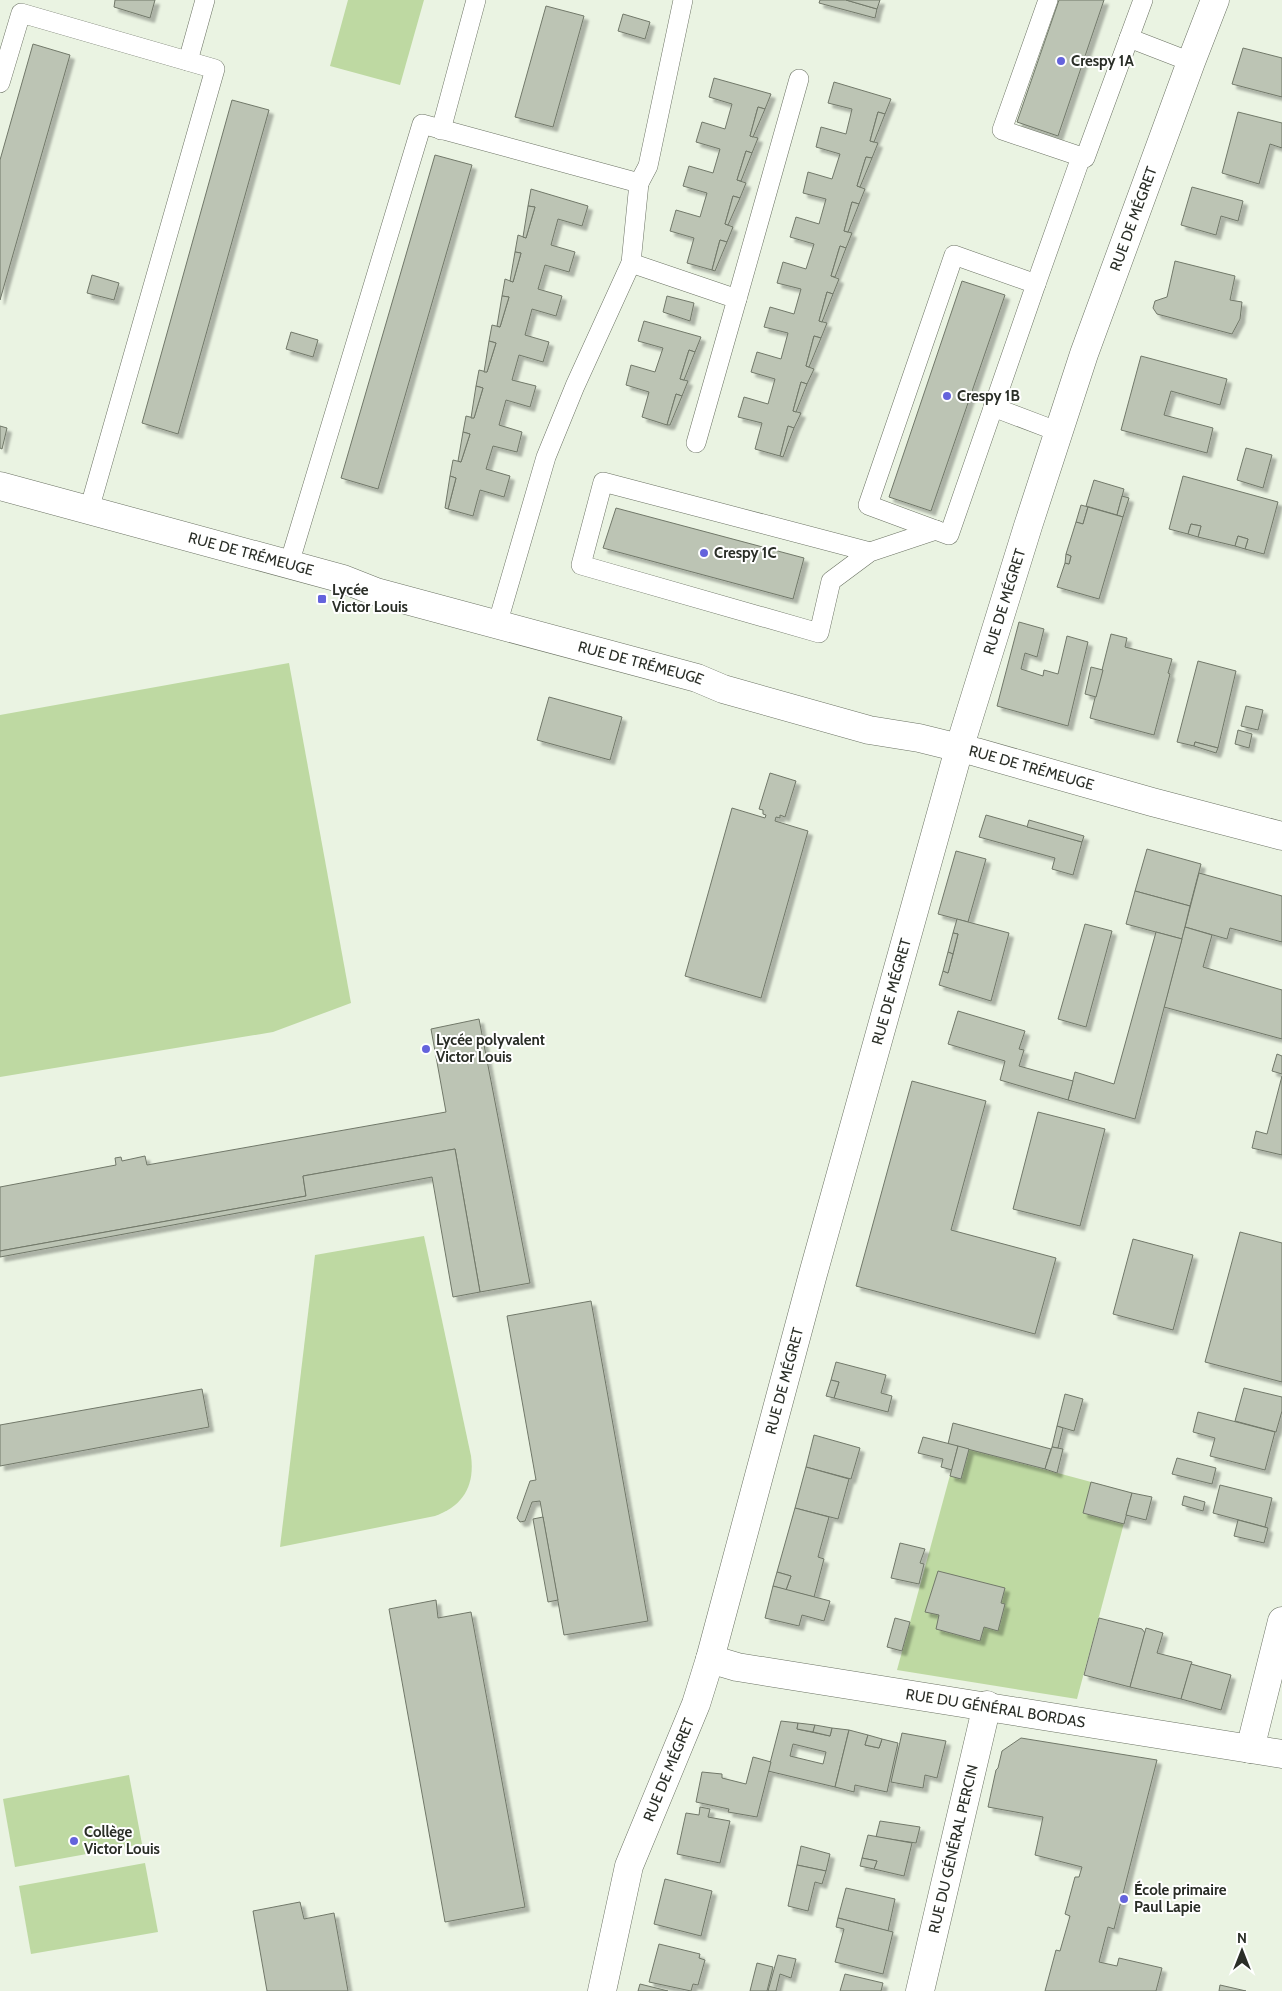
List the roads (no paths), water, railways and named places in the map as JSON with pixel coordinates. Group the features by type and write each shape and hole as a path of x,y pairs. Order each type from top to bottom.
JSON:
{"street":[{"name":"RUE DE MÉGRET","path":"602,1991 629,1866 696,1704 710,1658 813,1274 959,749 1084,354 1191,62 1216,0"},
{"name":"RUE DE TRÉMEUGE","path":"0,486 289,564 342,579 376,592 697,678 723,689 868,730 919,738 1282,836"},
{"path":"1250,1748 1282,1621"},
{"name":"RUE DU GÉNÉRAL BORDAS","path":"710,1658 737,1667 987,1705 1282,1754"},
{"name":"RUE DU GÉNÉRAL PERCIN","path":"920,1991 987,1705"}],"lane":[{"path":"188,61 205,0"},
{"path":"441,130 476,0"},
{"path":"497,625 546,457 575,386 631,264 639,183 648,166 683,0"},
{"path":"1048,0 1002,130 1085,158 1143,0"},
{"path":"0,83 21,13 215,69 89,510"},
{"path":"1129,38 1191,62"},
{"path":"696,443 800,79"},
{"path":"289,564 422,124 639,183"},
{"path":"1036,284 954,255 868,505 949,535 1082,157"},
{"path":"631,264 737,299"},
{"path":"993,407 1059,432"},
{"path":"870,552 603,482 581,565 819,633 831,581 870,552 936,530"}],"place":[{"name":"Crespy 1A","path":"1061,61"},
{"name":"Crespy 1B","path":"947,396"},
{"name":"Crespy 1C","path":"704,553"},
{"name":"Lycée Victor Louis","path":"322,599"},
{"name":"Lycée polyvalent Victor Louis","path":"426,1049"},
{"name":"Collège Victor Louis","path":"74,1841"},
{"name":"École primaire Paul Lapie","path":"1124,1899"}]}
